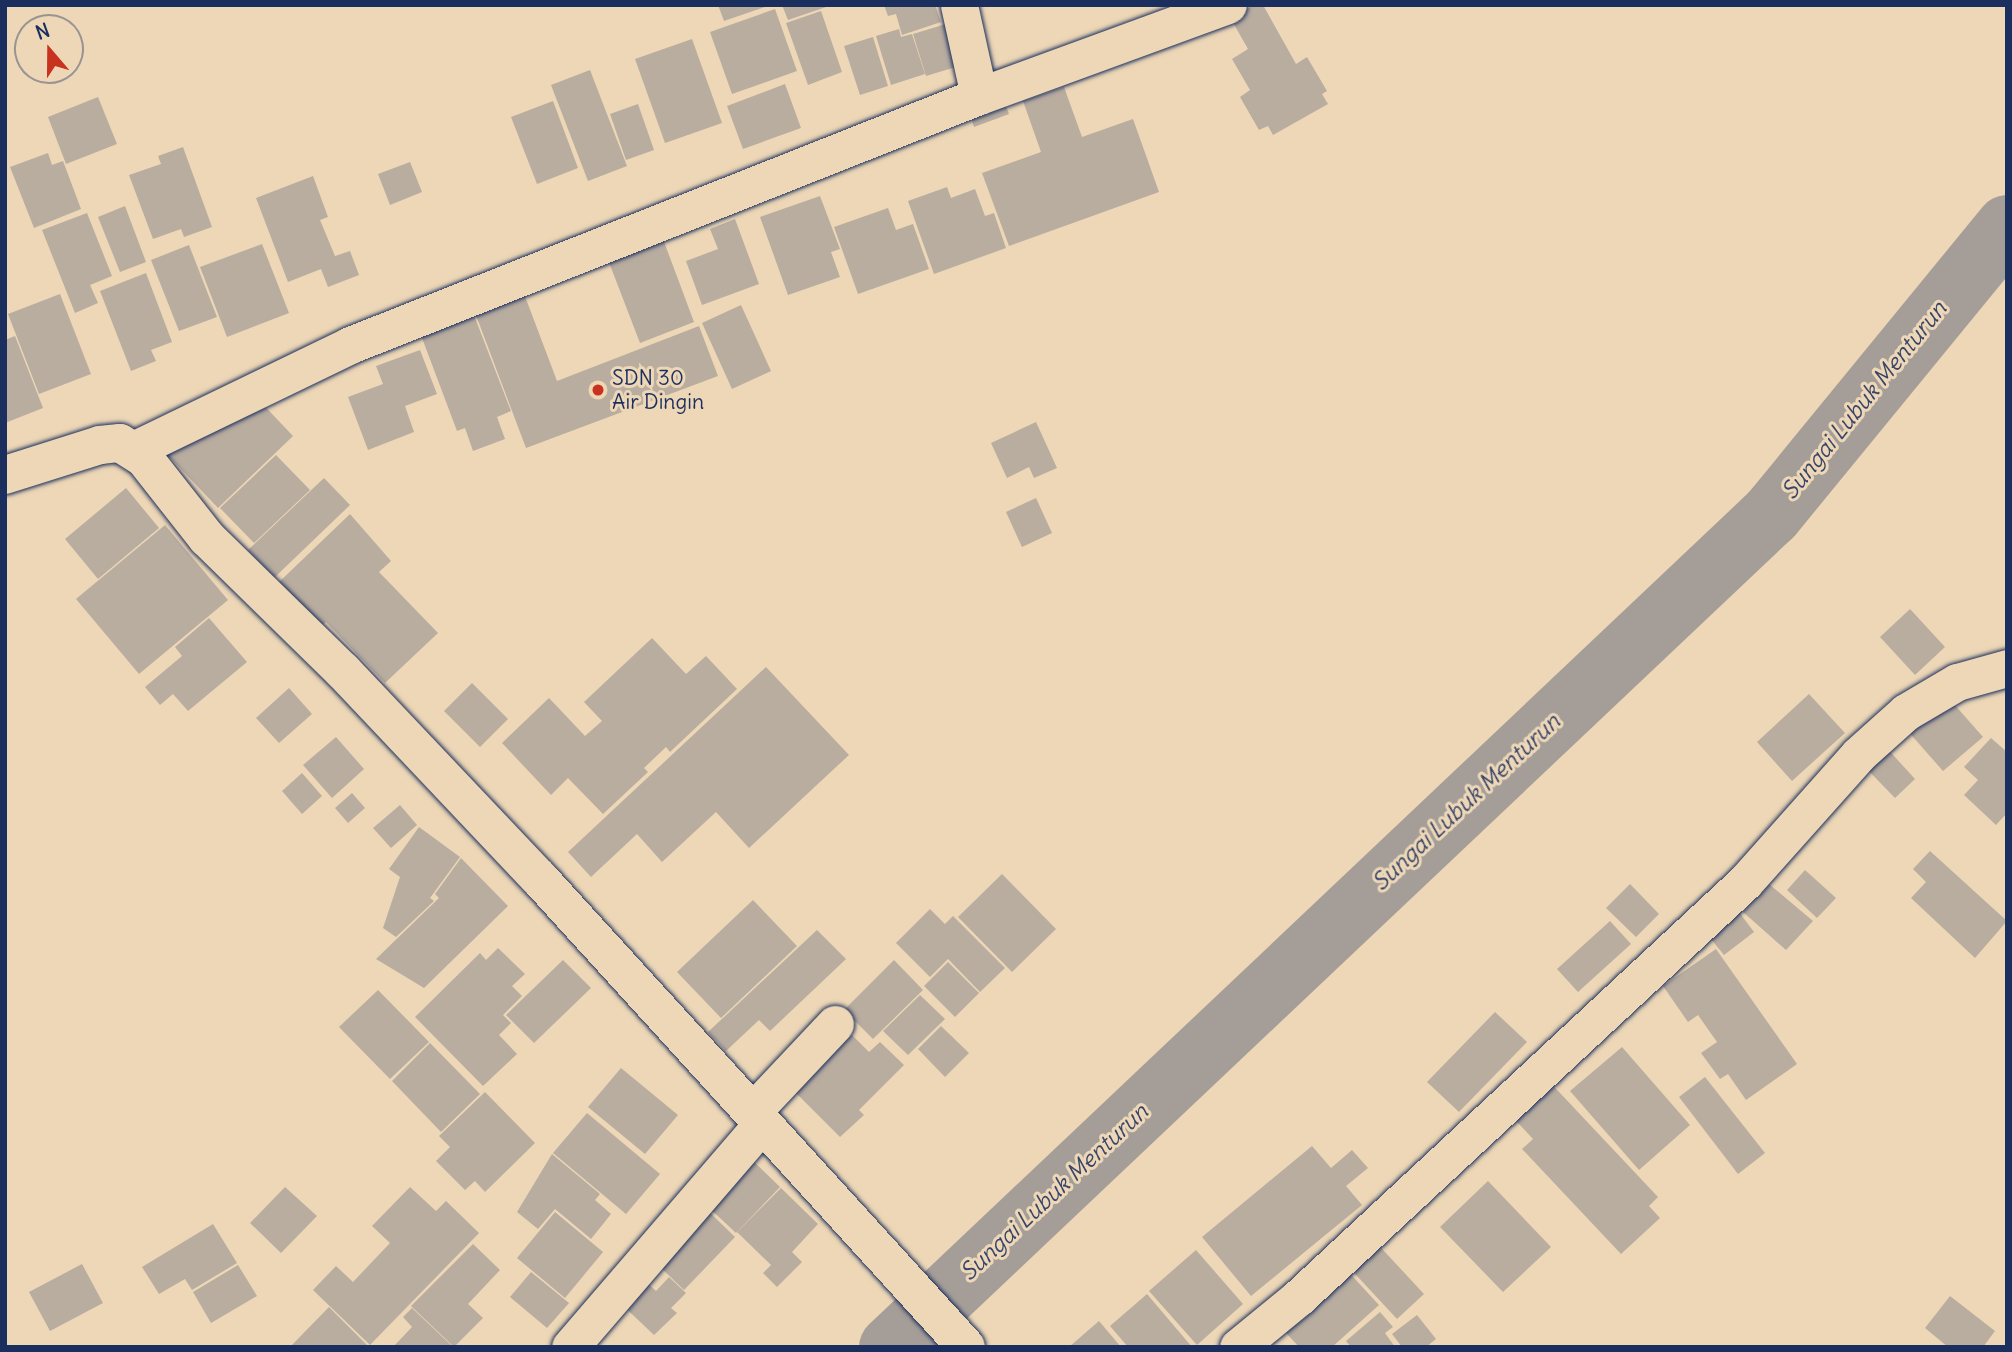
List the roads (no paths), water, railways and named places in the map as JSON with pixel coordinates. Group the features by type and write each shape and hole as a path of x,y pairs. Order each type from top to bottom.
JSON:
{"street":[{"path":"959,5 979,96"},
{"path":"133,450 349,345 979,96 1228,5"},
{"path":"5,475 100,445 120,443 133,450 207,538 343,671 855,1221 966,1347"},
{"path":"1238,1347 1299,1297 1745,882 1858,755 1906,712 1956,682 2007,668"},
{"path":"570,1347 835,1024"}],"waterway":[{"name":"Sungai Lubuk Menturun","path":"890,1347 1771,514 2007,226"}],"place":[{"name":"SDN 30 Air Dingin","path":"598,390"}]}
